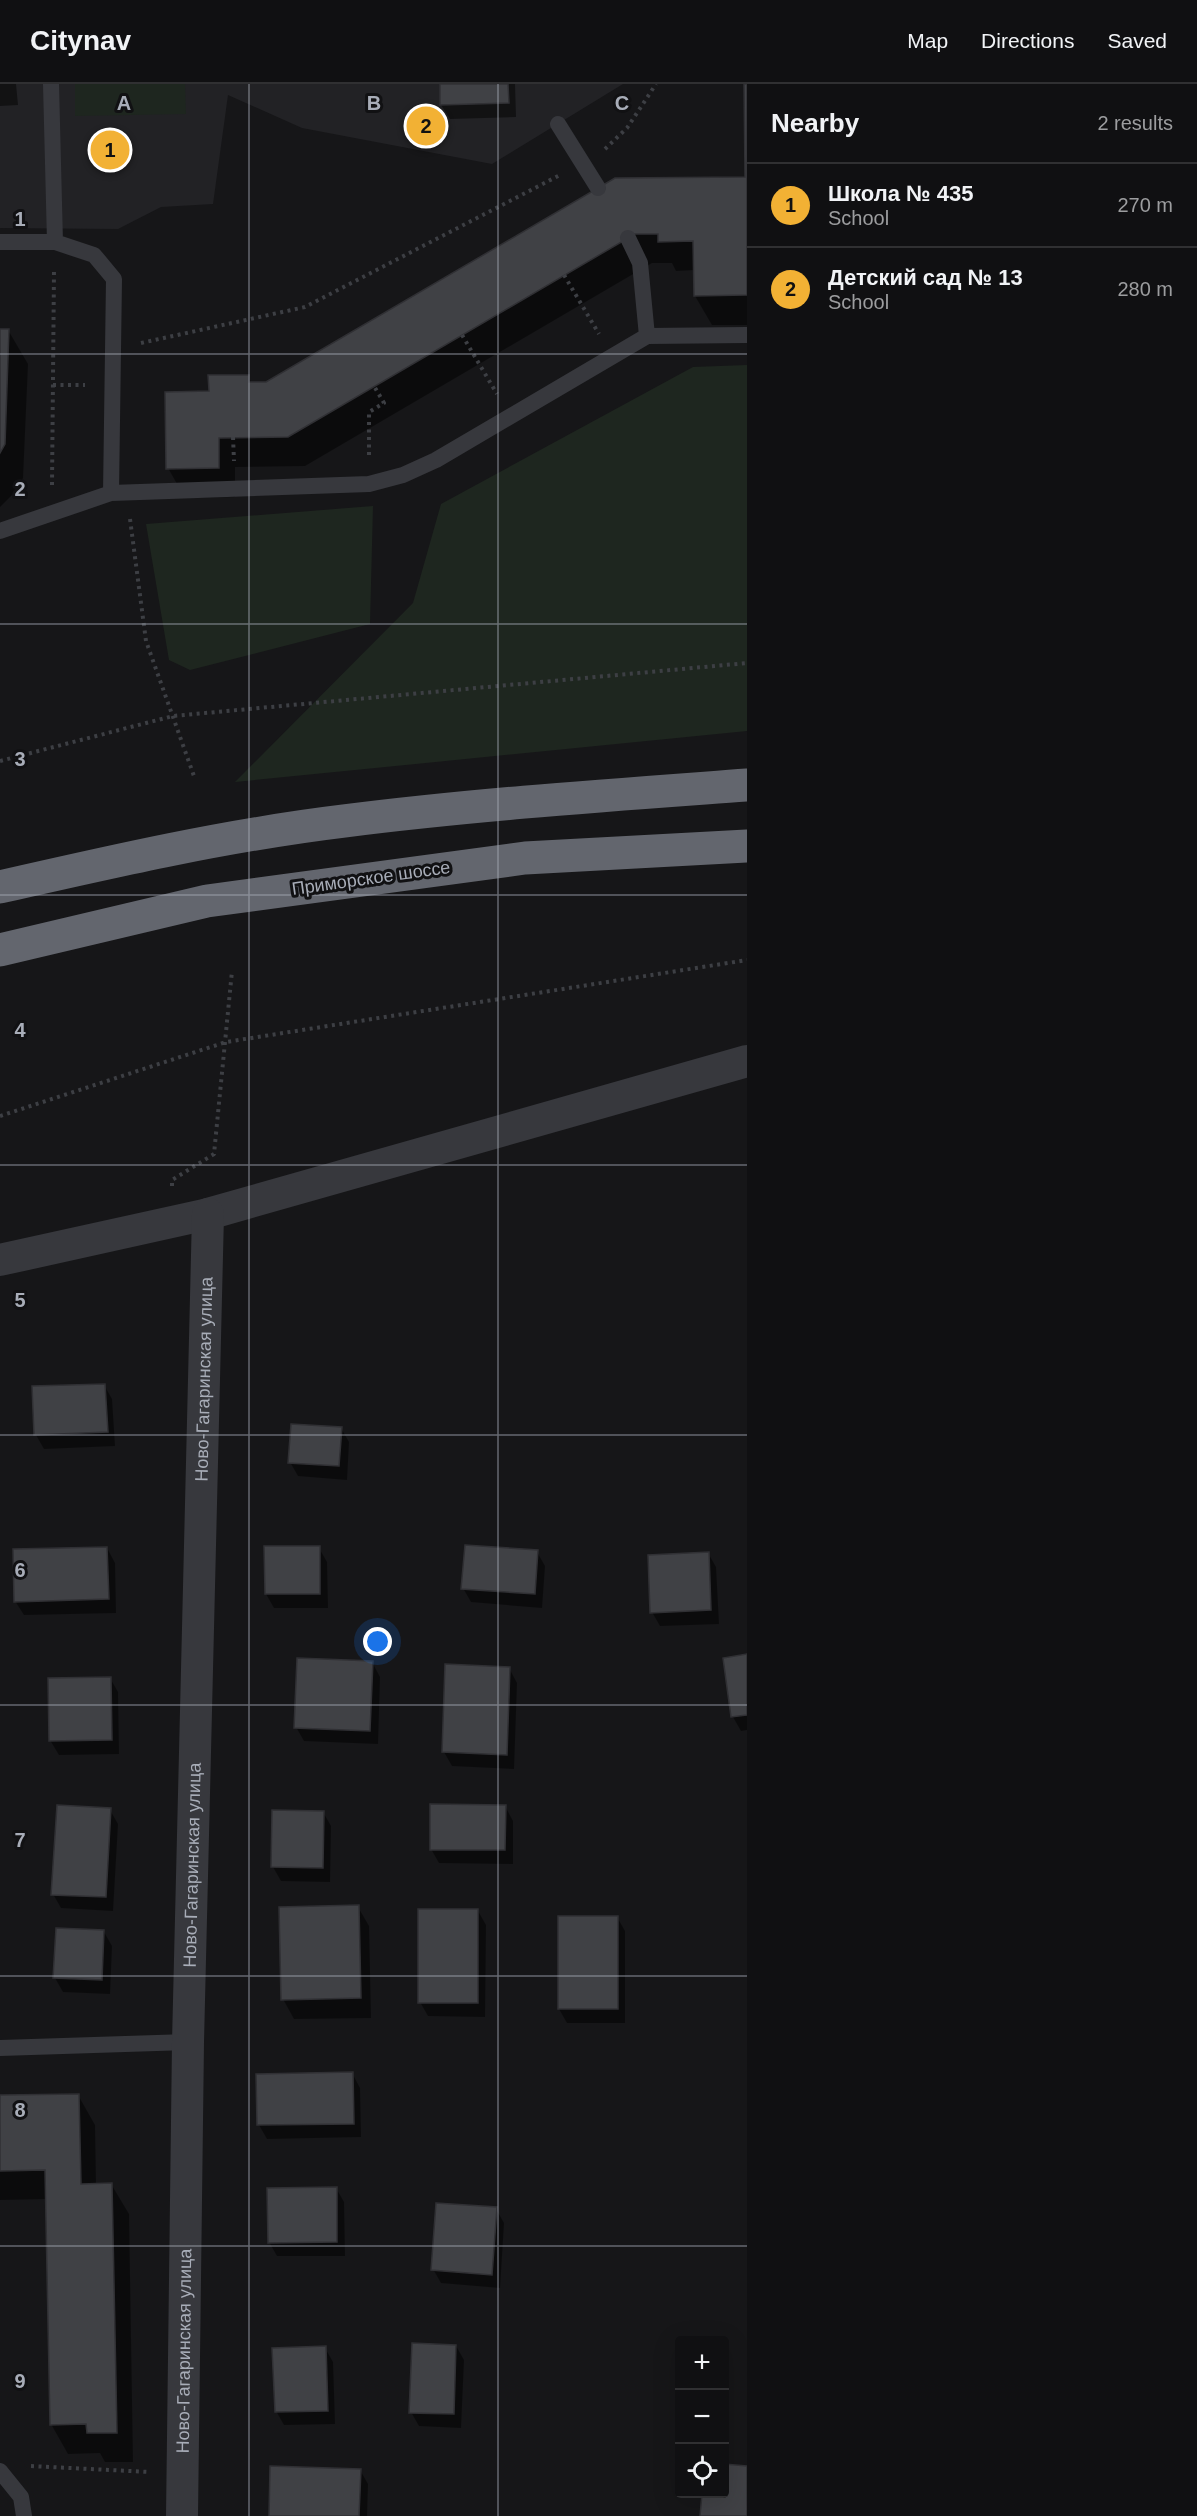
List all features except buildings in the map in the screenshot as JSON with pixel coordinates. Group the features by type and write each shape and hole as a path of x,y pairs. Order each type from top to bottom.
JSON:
{"highway":[{"path":"0,887 172,848 342,821 536,800 747,785"},
{"name":"Приморское шоссе","path":"0,950 231,897 525,858 747,846"}],"street":[{"path":"0,1260 208,1214 747,1061"},
{"name":"Ново-Гагаринская улица","path":"182,2516 188,2042 208,1214"}],"lane":[{"path":"51,84 55,242"},
{"path":"558,124 598,188"},
{"path":"628,238 640,263 647,336"},
{"path":"0,242 55,242 94,255 114,279 113,349 119,493"},
{"path":"0,531 119,493 369,484 403,475 436,460 647,336 747,335"},
{"path":"0,2048 188,2042"},
{"path":"0,2471 21,2497 24,2516"}],"path":[{"path":"113,349 305,307 598,156 627,128 656,84"},
{"path":"52,513 55,242"},
{"path":"564,275 613,357"},
{"path":"462,335 510,417"},
{"path":"369,484 369,411 384,403 374,386"},
{"path":"119,493 146,641 195,779"},
{"path":"0,760 173,716 747,663"},
{"path":"0,1116 226,1042 747,960"},
{"path":"170,1222 172,1180 214,1154 232,971"},
{"path":"23,2465 182,2474"}],"shaded area":[{"path":"0,84 623,84 492,164 302,128 228,95 213,204 161,207 118,229 0,228"},
{"path":"75,84 185,84 186,114 75,116"},
{"path":"747,365 747,731 235,782 413,603 441,504 693,367"},
{"path":"373,506 370,624 190,670 169,660 146,524"}],"place":[{"name":"Детский сад № 13","path":"426,126"},
{"name":"Школа № 435","path":"110,150"}]}
